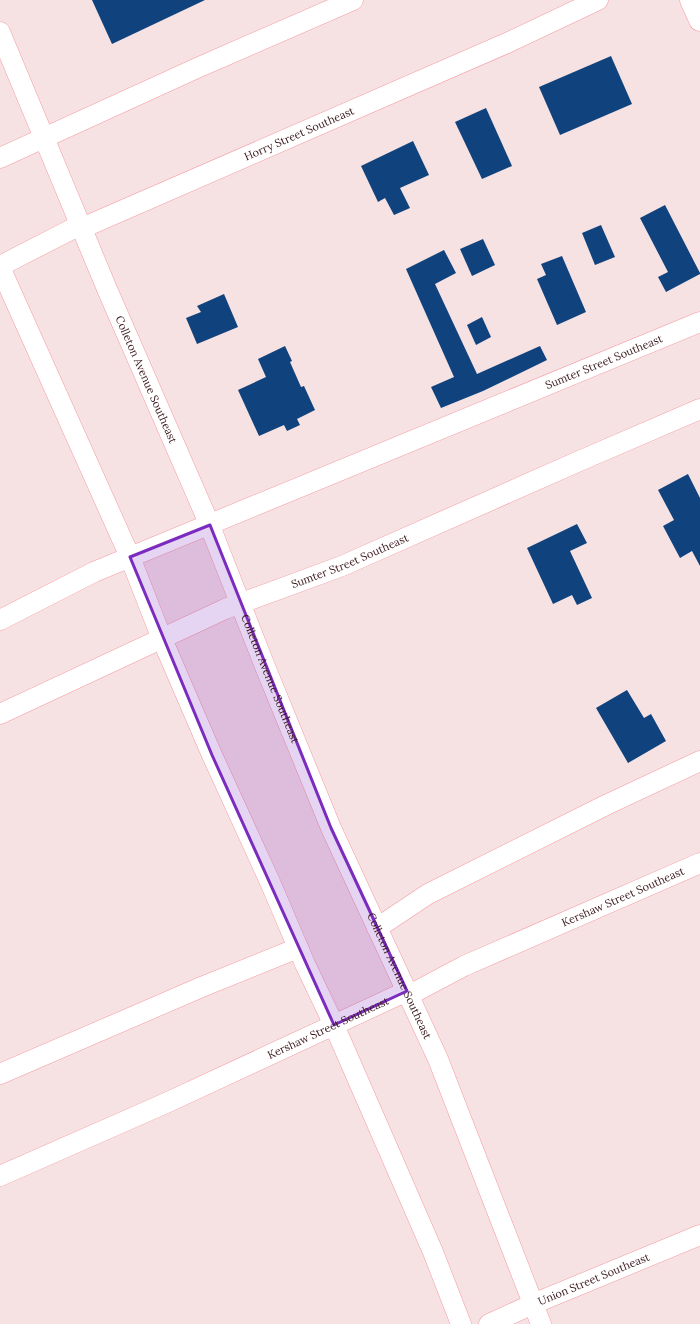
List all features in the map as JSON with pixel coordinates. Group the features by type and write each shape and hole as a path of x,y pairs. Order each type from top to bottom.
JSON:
{"street":[{"path":"0,158 197,68 353,0"},
{"name":"Horry Street Southeast","path":"0,266 80,225 89,225 104,219 507,43 598,0"},
{"path":"691,0 700,20"},
{"name":"Colleton Avenue Southeast","path":"0,32 80,225 210,525 267,672 331,828 438,1059 541,1324"},
{"path":"0,266 130,557 162,639 212,756 334,1025 433,1252 461,1324"},
{"name":"Sumter Street Southeast","path":"0,620 94,572 700,322"},
{"name":"Sumter Street Southeast","path":"0,714 225,609 342,566 700,409"},
{"path":"377,928 428,894 606,805 700,761"},
{"name":"Kershaw Street Southeast","path":"0,1176 166,1103 407,991 414,992 464,966 700,863"},
{"path":"0,1074 196,989 298,948"},
{"name":"Union Street Southeast","path":"489,1324 533,1304 700,1235"}],"highlighted area":[{"path":"210,525 331,828 407,991 334,1025 212,755 130,557"}],"building":[{"path":"92,0 205,0 112,44"},
{"path":"611,56 632,104 560,135 539,87"},
{"path":"486,108 512,166 482,179 455,122"},
{"path":"413,141 429,175 400,188 410,208 394,215 385,198 378,202 361,166"},
{"path":"665,205 700,273 666,292 658,277 668,272 640,218"},
{"path":"601,225 615,257 595,265 582,233"},
{"path":"483,239 495,265 472,276 460,249"},
{"path":"444,250 456,273 435,284 477,374 540,346 547,360 483,391 441,408 431,387 454,377 406,269"},
{"path":"562,256 586,312 557,325 537,279 546,275 541,264"},
{"path":"224,294 238,327 197,344 186,318 201,312 197,306"},
{"path":"482,317 491,337 476,345 467,325"},
{"path":"285,346 301,387 304,386 315,410 297,419 300,425 287,431 284,425 259,436 238,390 266,377 258,359"},
{"path":"688,474 700,498 700,566 692,551 680,558 663,526 674,520 658,490"},
{"path":"577,524 587,543 570,551 592,598 577,605 572,595 553,604 527,548"},
{"path":"627,690 644,718 651,714 666,741 628,763 596,708"}]}
